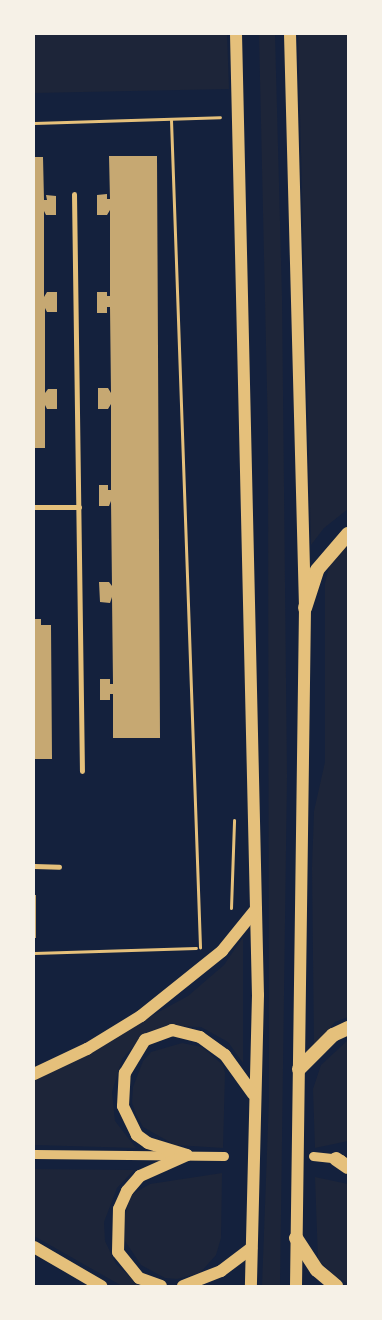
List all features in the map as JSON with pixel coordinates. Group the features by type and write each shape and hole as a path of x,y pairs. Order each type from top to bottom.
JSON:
{"highway":[{"path":"305,608 317,570 348,534"},
{"path":"299,1069 333,1035 348,1028"},
{"path":"344,1158 348,1168"},
{"path":"296,1238 317,1270 336,1286"}],"main road":[{"path":"236,34 258,995 253,1094 251,1286"},
{"path":"290,34 305,608 296,1286"},
{"path":"34,1074 87,1049 126,1025 200,972 222,952 256,909"},
{"path":"187,1155 148,1143 130,1125 122,1097 125,1073 145,1040 172,1030 200,1037 225,1055 253,1094"},
{"path":"160,1286 140,1278 118,1252 119,1209 127,1191 140,1176 187,1155"},
{"path":"34,1247 100,1286"},
{"path":"183,1286 222,1271 251,1248"}],"street":[{"path":"74,194 82,771"},
{"path":"34,507 78,507"},
{"path":"34,866 59,867"},
{"path":"34,1154 224,1156"},
{"path":"313,1156 344,1158"}],"path":[{"path":"34,123 171,120 214,117"},
{"path":"171,120 200,972"},
{"path":"230,912 233,905 234,817"},
{"path":"34,954 200,948 206,943"}],"shaded area":[{"path":"34,34 227,34 229,89 34,93"},
{"path":"259,34 275,34 282,297 287,776 280,1286 262,1286 269,1098 268,434"},
{"path":"298,34 348,34 348,509 324,528 311,545"},
{"path":"348,540 348,1017 335,1022 314,1047 312,868 314,811 325,762 325,583 330,563"},
{"path":"243,937 243,1063 228,1042 201,1027 166,1026 146,1033 122,1059 112,1092 115,1121 136,1148 34,1145 34,1080 188,996 224,965"},
{"path":"348,1040 348,1141 315,1148 313,1089 321,1065"},
{"path":"182,1043 202,1047 223,1065 225,1073 223,1148 175,1145 143,1127 136,1114 132,1103 133,1087 143,1061 151,1052"},
{"path":"34,1169 134,1170 117,1188 104,1222 105,1241 116,1264 140,1286 122,1286 34,1236"},
{"path":"222,1173 221,1238 216,1255 200,1273 177,1279 165,1278 141,1265 125,1241 124,1218 131,1195 150,1184"},
{"path":"315,1177 348,1184 348,1283 337,1278 318,1260"}],"building":[{"path":"109,156 157,156 160,738 113,738 113,694 110,694 110,700 100,700 100,679 110,679 110,684 113,684 112,597 110,603 100,602 99,582 109,582 112,586 111,501 109,506 99,506 99,485 108,485 108,490 111,490 111,404 108,409 98,409 98,388 108,388 111,393 110,307 107,307 107,313 97,313 97,292 107,292 107,296 110,296 110,210 107,215 97,215 97,195 107,194 107,199 110,199"},
{"path":"34,157 43,157 44,200 47,200 46,195 56,196 56,215 46,215 44,211 44,297 47,292 57,292 57,312 47,312 45,308 45,393 48,389 57,389 57,409 47,409 45,405 45,448 34,448"},
{"path":"34,619 41,619 41,625 51,625 52,759 34,759"},
{"path":"34,895 36,895 36,938 34,938"}]}
